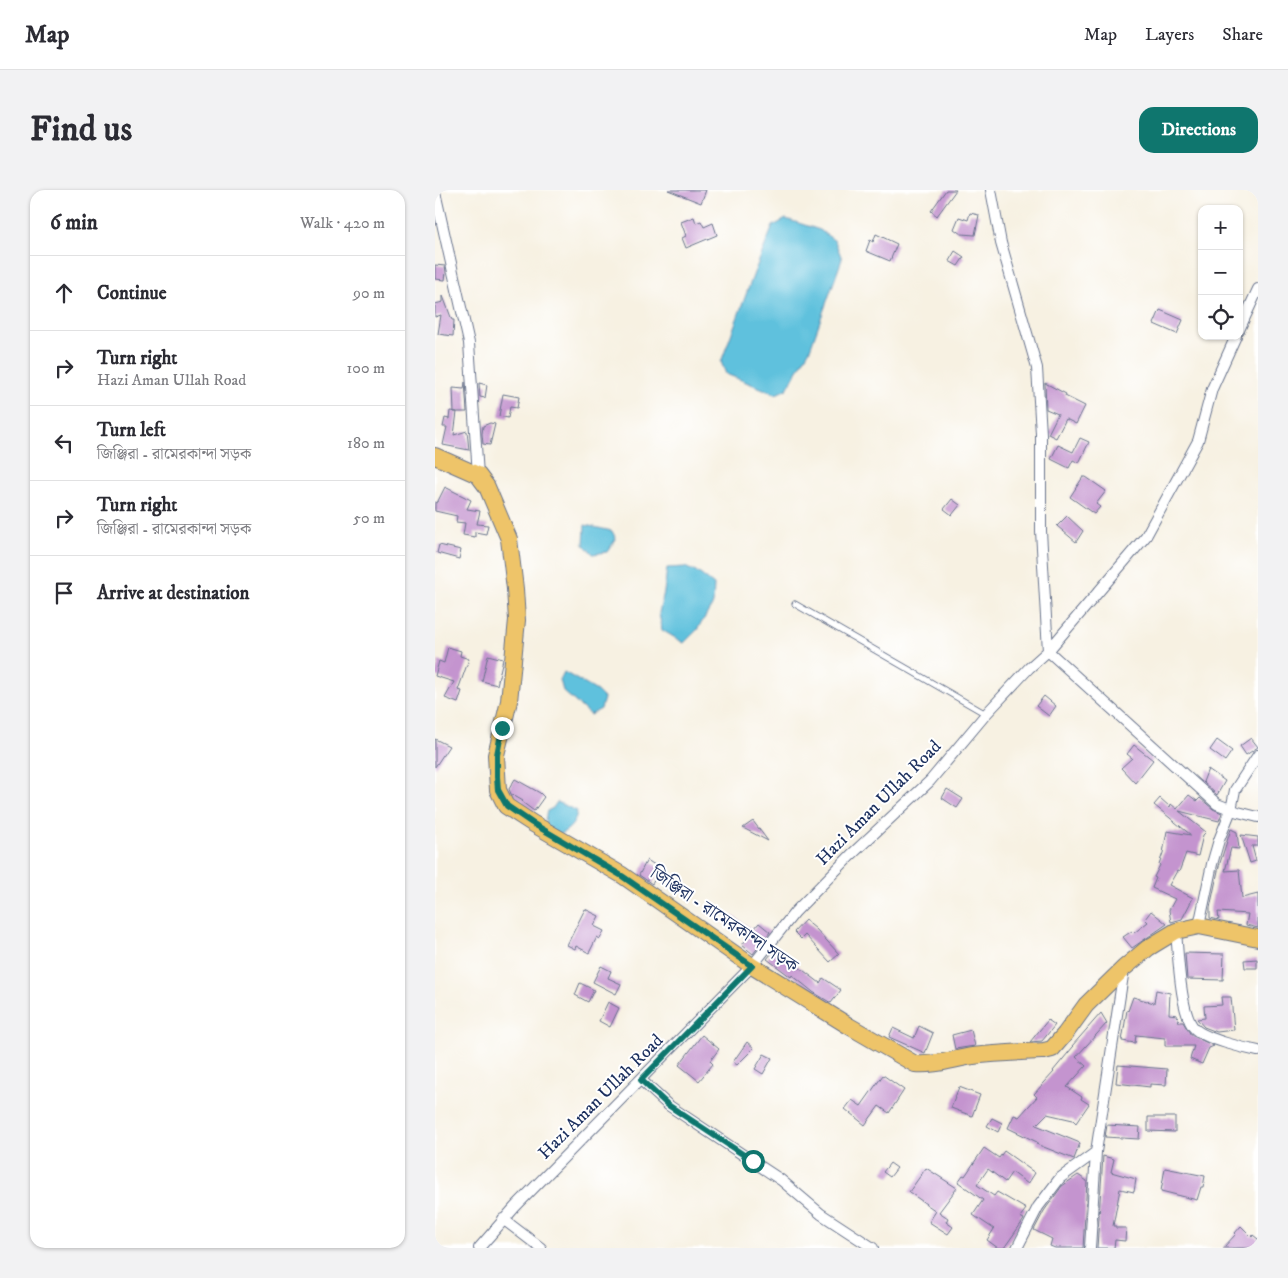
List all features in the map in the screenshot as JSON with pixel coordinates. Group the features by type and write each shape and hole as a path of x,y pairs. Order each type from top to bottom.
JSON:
{"main road":[{"path":"435,456 478,475"},
{"name":"জিঞ্জিরা - রামেরকান্দা সড়ক","path":"478,475 487,487 509,539 515,589 517,620 513,668 509,701 497,755 498,790 507,806 532,823 622,876 752,966 903,1058 915,1064 925,1065 972,1056 1051,1049 1065,1034 1086,1005 1124,968 1148,948 1176,930 1199,926 1258,938"}],"street":[{"path":"991,190 1001,243 1037,368 1041,434 1041,531 1048,651 1217,804 1231,810 1258,816"},
{"path":"435,192 469,343 478,475"},
{"path":"1243,321 1258,289"},
{"name":"Hazi Aman Ullah Road","path":"479,1248 503,1219 752,966 795,912 851,855 929,781 986,714 1029,668 1048,651 1146,536 1198,441 1212,389 1234,340"},
{"path":"1199,926 1219,840 1231,810 1235,790 1258,755"},
{"path":"1176,930 1183,995 1191,1023 1196,1030 1236,1046 1258,1051"},
{"path":"1090,1248 1096,1152 1124,968"},
{"path":"641,1080 668,1105 781,1180 821,1214 873,1248"},
{"path":"1017,1248 1038,1207 1060,1178 1096,1152"},
{"path":"503,1219 541,1248"}],"lane":[{"path":"795,604 986,714"}],"water":[{"path":"786,219 820,230 835,241 842,259 810,349 787,389 776,394 726,374 721,362 773,226"},
{"path":"585,525 612,531 616,539 607,552 593,554 584,545"},
{"path":"685,567 700,574 714,585 713,604 697,630 684,643 662,630 659,613 667,568"},
{"path":"564,672 597,691 604,698 601,709 590,715 563,691 560,680"},
{"path":"557,802 577,811 572,825 559,835 547,829 545,820 547,811 553,808"}],"building":[{"path":"668,190 706,190 701,203"},
{"path":"946,190 956,190 937,216 931,211"},
{"path":"970,213 979,215 975,235 961,234 954,229 959,217 968,220"},
{"path":"694,217 696,223 701,221 704,227 713,223 717,235 686,248 682,238 686,236 681,222"},
{"path":"876,234 897,244 890,261 866,251 870,240 873,242"},
{"path":"955,251 964,257 958,266 949,261"},
{"path":"435,265 445,266 445,280 435,279"},
{"path":"443,296 452,320 454,320 453,336 438,334 441,315 435,317 435,304 443,302"},
{"path":"1160,310 1183,320 1177,334 1154,324"},
{"path":"465,382 467,412 454,412 453,388 464,389"},
{"path":"479,383 487,385 485,398 480,397"},
{"path":"1045,383 1085,406 1076,424 1066,419 1056,438 1048,434 1058,414 1046,409"},
{"path":"503,394 519,397 517,408 510,407 508,418 499,416"},
{"path":"450,411 457,412 454,435 467,431 469,450 443,445 447,427 443,427 445,418 449,419"},
{"path":"490,423 495,424 490,445 483,444 483,426"},
{"path":"1080,438 1089,442 1079,463 1073,460 1069,468 1051,459 1058,445 1073,452"},
{"path":"1083,477 1086,477 1106,491 1096,504 1100,507 1094,514 1070,497"},
{"path":"445,487 471,500 467,509 480,511 477,524 488,525 486,534 475,532 475,537 463,535 465,523 456,522 457,516 435,511 435,502 437,503"},
{"path":"952,499 960,505 952,515 944,509"},
{"path":"1067,516 1083,531 1076,542 1057,526"},
{"path":"439,545 461,550 459,559 437,553"},
{"path":"448,647 461,651 460,656 469,659 458,690 462,691 458,703 445,698 454,682 435,676 439,661 444,663"},
{"path":"488,655 503,659 497,685 482,681"},
{"path":"1044,696 1056,706 1049,716 1036,706"},
{"path":"1251,738 1258,747 1246,755 1240,746"},
{"path":"435,739 449,746 435,767"},
{"path":"1217,740 1232,751 1225,761 1210,750"},
{"path":"1134,745 1153,760 1135,783 1121,768 1132,758 1127,754"},
{"path":"1208,769 1225,781 1217,795 1203,782"},
{"path":"515,779 544,797 534,811 523,801 511,794 509,789"},
{"path":"947,789 963,799 957,808 942,798"},
{"path":"1189,795 1197,801 1200,798 1213,809 1222,813 1219,821 1179,811 1206,832 1203,835 1198,856 1186,853 1179,872 1177,871 1169,885 1193,898 1182,919 1171,922 1169,910 1175,899 1152,888 1156,878 1154,877 1160,865 1167,831 1191,835 1154,805 1160,798 1170,807 1171,804 1177,809"},
{"path":"753,821 768,841 743,828"},
{"path":"1231,829 1237,832 1239,849 1231,848 1225,871 1239,870 1242,898 1258,894 1258,928 1246,925 1248,914 1218,912 1219,920 1210,918 1210,908 1219,866"},
{"path":"1241,835 1258,837 1258,846 1252,846 1256,861 1250,863"},
{"path":"647,860 661,869 652,884 639,875"},
{"path":"585,909 599,916 594,926 604,931 600,939 597,937 589,953 576,946 575,949 567,945"},
{"path":"1151,911 1167,924 1132,948 1123,937 1132,931 1134,933 1148,922 1145,919"},
{"path":"733,916 753,930 759,923 770,932 753,954 742,945 748,937 728,923"},
{"path":"805,920 839,954 830,962 805,935 801,939 794,932"},
{"path":"775,949 820,983 823,978 841,990 831,1003 767,959"},
{"path":"1185,953 1224,954 1223,980 1187,979"},
{"path":"1257,959 1257,968 1245,968 1244,960"},
{"path":"601,966 611,971 608,978 621,984 616,994 593,982"},
{"path":"580,983 594,990 588,1002 575,995"},
{"path":"1156,990 1170,993 1169,1014 1177,1015 1179,1022 1183,1022 1191,1035 1214,1046 1209,1048 1202,1064 1190,1059 1194,1046 1165,1046 1165,1038 1136,1035 1135,1043 1122,1041 1127,1010 1133,997 1154,1003"},
{"path":"1221,997 1231,997 1234,1030 1217,1032 1204,1027 1197,1019 1205,1018 1204,1006 1222,1005"},
{"path":"608,1002 619,1008 610,1027 599,1021"},
{"path":"1101,1013 1107,1023 1076,1057 1086,1066 1067,1087 1089,1104 1076,1123 1073,1120 1047,1114 1036,1125 1080,1143 1074,1159 1036,1144 1037,1142 1008,1128 1014,1115 1019,1117 1037,1097 1034,1094"},
{"path":"1048,1020 1055,1025 1042,1041 1030,1042"},
{"path":"919,1026 933,1033 925,1053 889,1037 893,1028 914,1038"},
{"path":"971,1030 975,1046 955,1049 952,1035"},
{"path":"702,1035 719,1049 710,1061 713,1064 699,1081 679,1065"},
{"path":"747,1042 754,1048 737,1065 733,1062"},
{"path":"764,1054 772,1058 763,1074 755,1069"},
{"path":"1118,1065 1167,1069 1166,1085 1150,1084 1150,1087 1116,1083"},
{"path":"883,1075 904,1090 889,1113 879,1106 865,1125 845,1109 852,1100 861,1106"},
{"path":"959,1087 980,1095 972,1116 951,1108"},
{"path":"1148,1117 1175,1117 1175,1132 1148,1131"},
{"path":"992,1118 1002,1123 998,1132 987,1126"},
{"path":"1107,1125 1140,1127 1139,1139 1105,1137"},
{"path":"984,1148 999,1158 1004,1151 1035,1173 1028,1184 1012,1172 1005,1182 988,1169 977,1185 994,1196 997,1192 1026,1209 1020,1217 1024,1219 1023,1221 1004,1248 998,1248 987,1240 994,1229 973,1215 983,1200 958,1182 963,1175 965,1176"},
{"path":"1103,1156 1114,1159 1111,1172 1136,1179 1134,1192 1120,1189 1113,1226 1116,1226 1116,1228 1126,1228 1125,1241 1115,1240 1114,1248 1097,1248"},
{"path":"890,1163 897,1168 890,1177 883,1172"},
{"path":"926,1168 957,1188 939,1212 948,1218 946,1222 953,1227 948,1234 929,1222 936,1211 909,1192"},
{"path":"1165,1168 1205,1176 1203,1187 1201,1187 1197,1200 1161,1191"},
{"path":"1078,1175 1087,1181 1083,1248 1055,1248 1050,1246 1052,1239 1034,1230 1044,1211 1062,1186"},
{"path":"1241,1226 1252,1237 1253,1235 1258,1239 1258,1248 1223,1248 1236,1234"}],"route":[{"path":"502,728 497,755 497,777 498,790 507,806 532,823 622,876 752,966 641,1080 668,1105 753,1161"}]}
